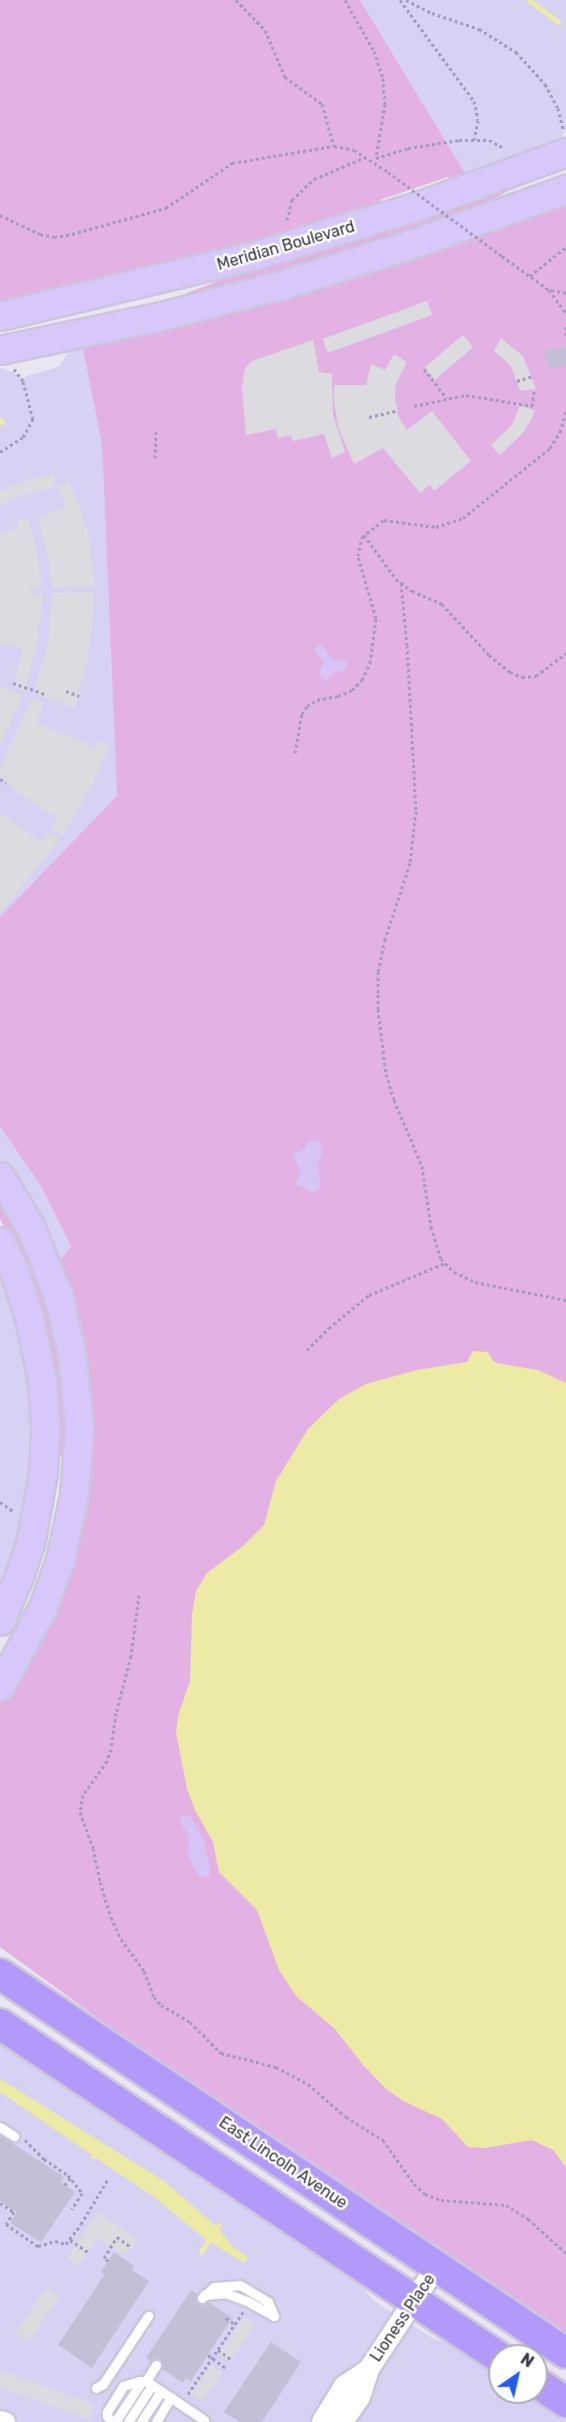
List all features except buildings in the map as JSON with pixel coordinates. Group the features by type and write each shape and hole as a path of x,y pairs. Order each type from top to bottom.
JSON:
{"main road":[{"name":"Meridian Boulevard","path":"0,316 256,255 414,207 564,140"},
{"name":"Meridian Boulevard","path":"4,358 285,284 409,245 566,189"},
{"path":"0,1176 30,1226 58,1295 75,1369 79,1427 74,1494 60,1560 43,1607 0,1686"},
{"path":"0,1241 30,1318 41,1374 45,1421 43,1473 31,1540 20,1574 0,1621"},
{"name":"East Lincoln Avenue","path":"0,1974 566,2353"},
{"path":"0,2024 488,2350"},
{"path":"548,2390 566,2402"}],"street":[{"name":"Lioness Place","path":"343,2422 360,2397 369,2369 437,2266"},
{"name":"Lioness Place","path":"322,2422 344,2386 369,2369"},
{"path":"0,2421 4,2422"}],"lane":[{"path":"0,2127 19,2137"},
{"path":"203,2296 214,2287 240,2285 268,2302 273,2316"},
{"path":"96,2388 103,2384 148,2316"},
{"path":"128,2422 156,2365"},
{"path":"113,2422 107,2416 107,2412 123,2386 132,2381 147,2383 204,2420"},
{"path":"141,2422 161,2391"},
{"path":"156,2422 171,2397"}],"path":[{"path":"236,0 265,30 285,77 322,104 334,146"},
{"path":"345,0 374,51 382,78 385,104 374,160"},
{"path":"400,0 474,101 478,120 474,140"},
{"path":"406,0 432,13 479,29 508,46 544,84 558,108 564,140"},
{"path":"374,160 429,144 474,140 492,141 502,147"},
{"path":"0,214 40,234 66,235 166,208 232,163 345,146 374,160 549,290 566,314"},
{"path":"287,220 292,200 314,179 366,157"},
{"path":"530,276 566,247"},
{"path":"549,290 566,293"},
{"path":"566,326 566,337"},
{"path":"0,452 23,437 33,420 23,381 4,358"},
{"path":"424,369 447,398"},
{"path":"517,381 533,375"},
{"path":"414,406 447,398 473,396 532,406 534,391"},
{"path":"369,417 396,411"},
{"path":"295,753 302,717 307,706 317,700 339,696 352,690 362,680 370,663 376,618 358,556 358,546 364,535 377,524 389,519 419,527 436,527 463,518 550,448 560,432 566,411"},
{"path":"155,458 156,430"},
{"path":"364,535 381,562 401,583 442,604 493,659 514,674 527,677 540,674 566,653"},
{"path":"401,583 414,775 414,837 406,876 381,953 377,980 378,1009 388,1082 422,1166 432,1232 437,1250 445,1263 454,1272 475,1282 566,1300"},
{"path":"14,683 47,695"},
{"path":"66,691 79,696"},
{"path":"0,779 6,783"},
{"path":"307,1350 340,1318 369,1295 445,1263"},
{"path":"0,1502 12,1509 18,1517"},
{"path":"139,1595 131,1656 116,1713 111,1749 107,1761 83,1795 80,1812 93,1848 101,1889 111,1917 123,1942 144,1971 154,1997 161,2005 190,2022 220,2053 276,2067 308,2084 346,2117 383,2140 408,2177 425,2194 441,2200 484,2201 509,2206 566,2253"},
{"path":"19,2137 70,2178 82,2193 72,2209"},
{"path":"65,2185 70,2178"},
{"path":"0,2203 14,2212 6,2224 38,2246 56,2241 66,2244 108,2179"},
{"path":"106,2259 117,2237 131,2247"},
{"path":"70,2240 88,2252"},
{"path":"185,2399 247,2305"},
{"path":"226,2318 235,2324"},
{"path":"217,2350 231,2360"},
{"path":"208,2355 226,2368"}],"shaded area":[{"path":"0,0 360,0 468,178 452,184 448,177 380,200 381,208 354,217 0,306"},
{"path":"360,0 566,0 566,129 561,138 468,178"},
{"path":"563,167 562,171 508,191 460,217 189,299 187,293 271,261"},
{"path":"566,199 566,2337 158,2062 0,1947 0,1703 21,1670 73,1548 57,1265 71,1246 41,1186 0,1126 0,917 117,796 101,439 82,344"},
{"path":"427,301 432,315 328,353 323,339"},
{"path":"463,335 473,347 435,379 425,367"},
{"path":"501,338 523,356 536,389 520,391 511,366 494,351"},
{"path":"313,340 319,372 332,374 333,415 345,452 332,458 324,434 293,441 291,435 278,438 276,429 246,435 242,389 245,368 252,361"},
{"path":"82,344 101,439 117,796 71,1246 57,1265 0,1159 0,368 13,372 20,378 60,366 66,355"},
{"path":"394,354 407,362 396,383 395,396 398,416 407,430 432,411 471,461 434,491 430,485 420,493 383,448 354,464 338,427 334,385 366,385 371,364 385,370"},
{"path":"520,406 535,410 532,418 523,433 500,455 491,445 512,425"},
{"path":"54,473 55,486 0,505 0,491 23,481"},
{"path":"69,480 87,530 95,586 52,588 49,561 38,517 67,507 57,487"},
{"path":"27,517 36,545 42,589 30,590 30,593 42,594 38,640 25,691 12,686 23,649 0,644 0,534 18,528 17,521"},
{"path":"94,592 90,648 75,708 34,694 48,642 52,593"},
{"path":"0,687 23,696 0,746"},
{"path":"32,699 44,703 37,724 96,747 99,741 110,746 90,789 62,836 51,828 57,818 19,793 0,776 0,767"},
{"path":"0,813 42,842 48,833 60,840 0,913"},
{"path":"0,1194 12,1215 49,1302 68,1410 64,1456 61,1458 54,1441 15,1248 0,1219"},
{"path":"0,1263 32,1381 33,1447 30,1452 23,1523 0,1597"},
{"path":"473,1351 488,1352 492,1360 497,1363 538,1370 566,1383 566,2167 553,2150 532,2140 485,2148 468,2147 442,2119 403,2101 386,2089 364,2066 335,2029 296,1996 279,1970 257,1910 219,1872 213,1842 196,1812 187,1789 176,1732 178,1716 190,1681 192,1614 196,1591 207,1573 243,1546 264,1525 276,1481 308,1429 339,1399 366,1384 417,1370 467,1362"},
{"path":"0,2042 359,2283 374,2301 434,2339 450,2344 488,2369 488,2404 540,2404 566,2422 0,2422"},
{"path":"0,2079 164,2181 216,2226 220,2222 222,2225 219,2229 233,2247 248,2257 244,2263 205,2239 154,2197 96,2158 95,2160 91,2158 92,2155 0,2092"},
{"path":"98,2212 137,2239 125,2256 98,2238 79,2266 67,2258"},
{"path":"47,2287 60,2296 28,2342 15,2333"},
{"path":"244,2316 256,2324 230,2362 218,2354"},
{"path":"211,2365 222,2373 202,2402 190,2393"},
{"path":"0,2370 94,2404 88,2419 0,2387"}],"sand":[{"path":"317,646 323,646 332,660 347,661 347,670 335,672 327,680 322,678 319,671 324,661 314,651"},
{"path":"315,1140 320,1143 323,1151 318,1165 321,1188 313,1192 296,1185 301,1172 293,1158 294,1153 304,1150 307,1143"},
{"path":"183,1815 191,1817 204,1841 211,1870 208,1877 199,1876 188,1856 189,1836 180,1822"}],"waterway":[{"path":"529,0 558,22"},
{"path":"201,2252 210,2237"}]}
